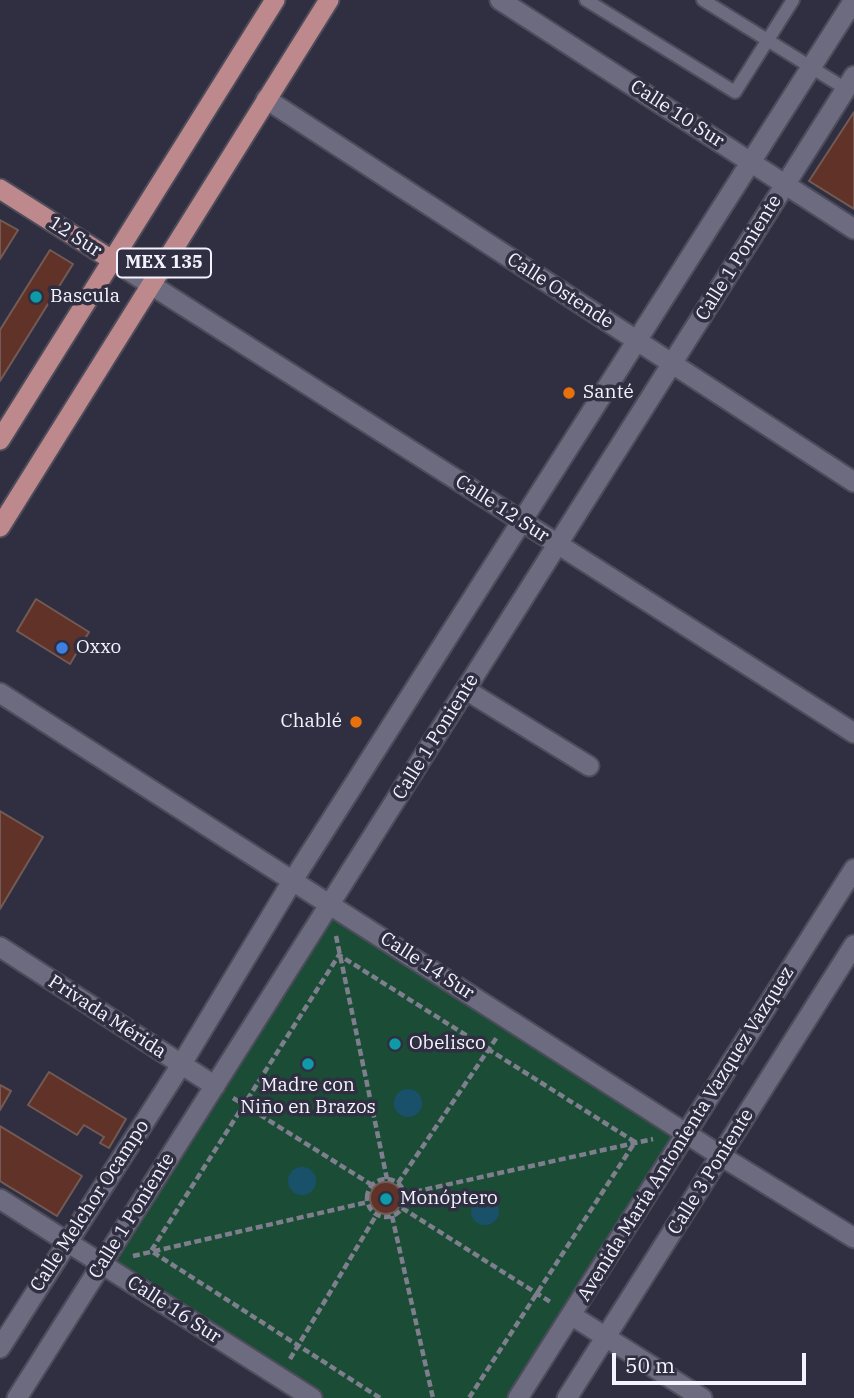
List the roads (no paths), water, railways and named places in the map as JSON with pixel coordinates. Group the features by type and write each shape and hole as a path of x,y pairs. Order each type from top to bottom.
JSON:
{"main road":[{"name":"MEX 135","path":"0,440 275,0"},
{"name":"MEX 135","path":"0,527 329,0"},
{"name":"12 Sur","path":"0,188 112,260"}],"street":[{"name":"Calle 10 Sur","path":"500,0 854,229"},
{"path":"181,1065 293,880 854,0"},
{"name":"Calle 1 Poniente","path":"17,1398 850,83"},
{"name":"Calle Ostende","path":"266,99 854,482"},
{"name":"12 Sur","path":"112,260 151,285"},
{"name":"Calle 12 Sur","path":"151,285 854,733"},
{"path":"466,690 589,766"},
{"name":"Calle 14 Sur","path":"0,693 721,1156 854,1238"},
{"name":"Avenida María Antonienta Vazquez Vazquez","path":"518,1398 854,869"},
{"name":"Calle 3 Poniente","path":"567,1398 854,945"},
{"name":"Privada Mérida","path":"0,947 215,1086"},
{"name":"Calle Melchor Ocampo","path":"0,1348 181,1065"},
{"name":"Calle 16 Sur","path":"0,1199 312,1398"},
{"path":"571,1315 702,1398"}],"lane":[{"path":"586,0 735,92 793,0"},
{"path":"703,0 811,67 850,83"}],"water":[{"path":"408,1089 418,1093 422,1103 418,1113 408,1117 398,1113 394,1103 398,1093"},
{"path":"302,1167 312,1171 316,1181 312,1191 302,1195 292,1191 288,1181 292,1171"},
{"path":"485,1197 495,1201 499,1211 495,1221 485,1225 475,1221 471,1211 475,1201"}],"place":[{"name":"Bascula","path":"36,297"},
{"name":"Santé","path":"569,393"},
{"name":"Oxxo","path":"62,648"},
{"name":"Chablé","path":"356,722"},
{"name":"Obelisco","path":"395,1044"},
{"name":"Madre con Niño en Brazos","path":"308,1064"},
{"name":"Monóptero","path":"386,1199"}]}
